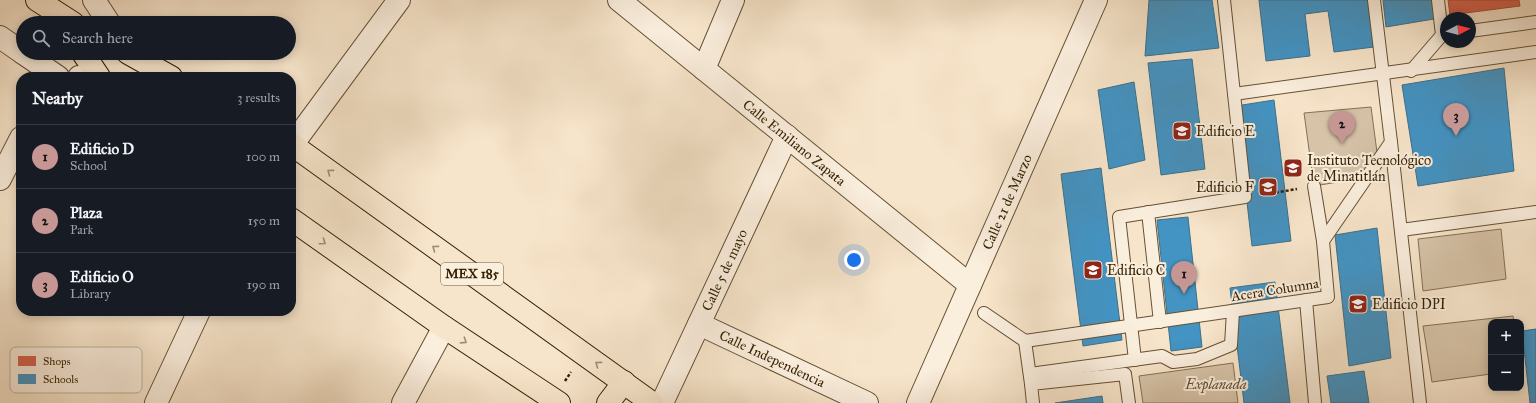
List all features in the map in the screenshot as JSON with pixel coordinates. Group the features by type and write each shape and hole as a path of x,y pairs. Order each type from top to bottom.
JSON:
{"main road":[{"path":"37,0 59,16"},
{"path":"86,60 90,72"},
{"path":"141,60 162,72"},
{"name":"MEX 185","path":"296,148 652,403"},
{"path":"296,223 444,328 559,403"},
{"path":"608,403 624,382"}],"street":[{"path":"94,0 104,16"},
{"path":"296,137 398,0"},
{"name":"Calle Emiliano Zapata","path":"619,0 970,285"},
{"path":"704,69 733,0"},
{"name":"Calle 21 de Marzo","path":"918,403 1096,0"},
{"path":"0,36 16,48"},
{"path":"33,60 49,72"},
{"name":"Calle 5 de mayo","path":"662,403 786,136"},
{"path":"0,179 16,148"},
{"path":"156,403 197,316"},
{"name":"Calle Independencia","path":"699,324 867,403"},
{"path":"403,403 444,328"}],"lane":[{"path":"1135,360 1118,217 1245,197 1224,0"},
{"path":"1374,0 1392,142 1420,403"},
{"path":"1438,0 1440,12"},
{"path":"1476,30 1536,22"},
{"path":"1411,71 1440,38"},
{"path":"1234,94 1411,71 1536,52"},
{"path":"1323,241 1392,142"},
{"path":"1314,186 1323,241"},
{"path":"1148,212 1160,322"},
{"path":"1401,230 1536,212"},
{"name":"Acera Columna","path":"1025,340 1328,297 1323,241"},
{"path":"1306,300 1315,403"},
{"path":"1030,379 1162,356 1173,362 1197,359 1231,345 1232,311"},
{"path":"984,313 1025,340 1033,403"},
{"path":"1030,379 1125,374 1129,403"}],"path":[{"path":"1245,197 1314,186"}],"green space":[{"path":"1371,107 1380,175 1314,186 1304,113"},
{"path":"1501,229 1506,279 1423,291 1418,239"},
{"path":"1513,316 1514,319 1488,319 1488,374 1432,382 1423,326"},
{"name":"Explanada","path":"1233,363 1238,403 1143,403 1139,376"}],"building: Shops":[{"path":"1448,0 1519,0 1520,6 1473,12 1450,12"}],"building: Schools":[{"path":"1149,0 1212,0 1219,48 1145,56"},
{"path":"1259,0 1368,0 1374,47 1334,52 1328,11 1305,14 1310,56 1266,61"},
{"path":"1383,0 1432,0 1434,19 1386,27"},
{"path":"1192,59 1205,169 1161,175 1148,63"},
{"path":"1504,68 1514,171 1418,186 1402,85"},
{"path":"1134,82 1145,160 1109,169 1098,90"},
{"name":"Edificio F","path":"1274,100 1291,241 1252,246 1236,106"},
{"name":"Edificio C","path":"1101,168 1122,340 1083,346 1061,174"},
{"path":"1188,217 1202,347 1171,351 1157,220"},
{"path":"1377,228 1391,358 1349,366 1335,235"},
{"path":"1275,282 1290,403 1244,403 1230,288"},
{"path":"1536,329 1536,403 1530,403 1524,349 1524,331"},
{"path":"1364,371 1369,403 1331,403 1327,376"},
{"path":"1102,396 1103,403 1055,403"}],"place":[{"name":"Edificio E","path":"1182,131"},
{"name":"Edificio O","path":"1456,136"},
{"name":"Plaza","path":"1342,144"},
{"name":"Instituto Tecnológico de Minatitlán","path":"1293,168"},
{"name":"Edificio F","path":"1268,187"},
{"name":"Edificio C","path":"1093,270"},
{"name":"Edificio D","path":"1184,294"},
{"name":"Edificio DPI","path":"1358,304"}]}
